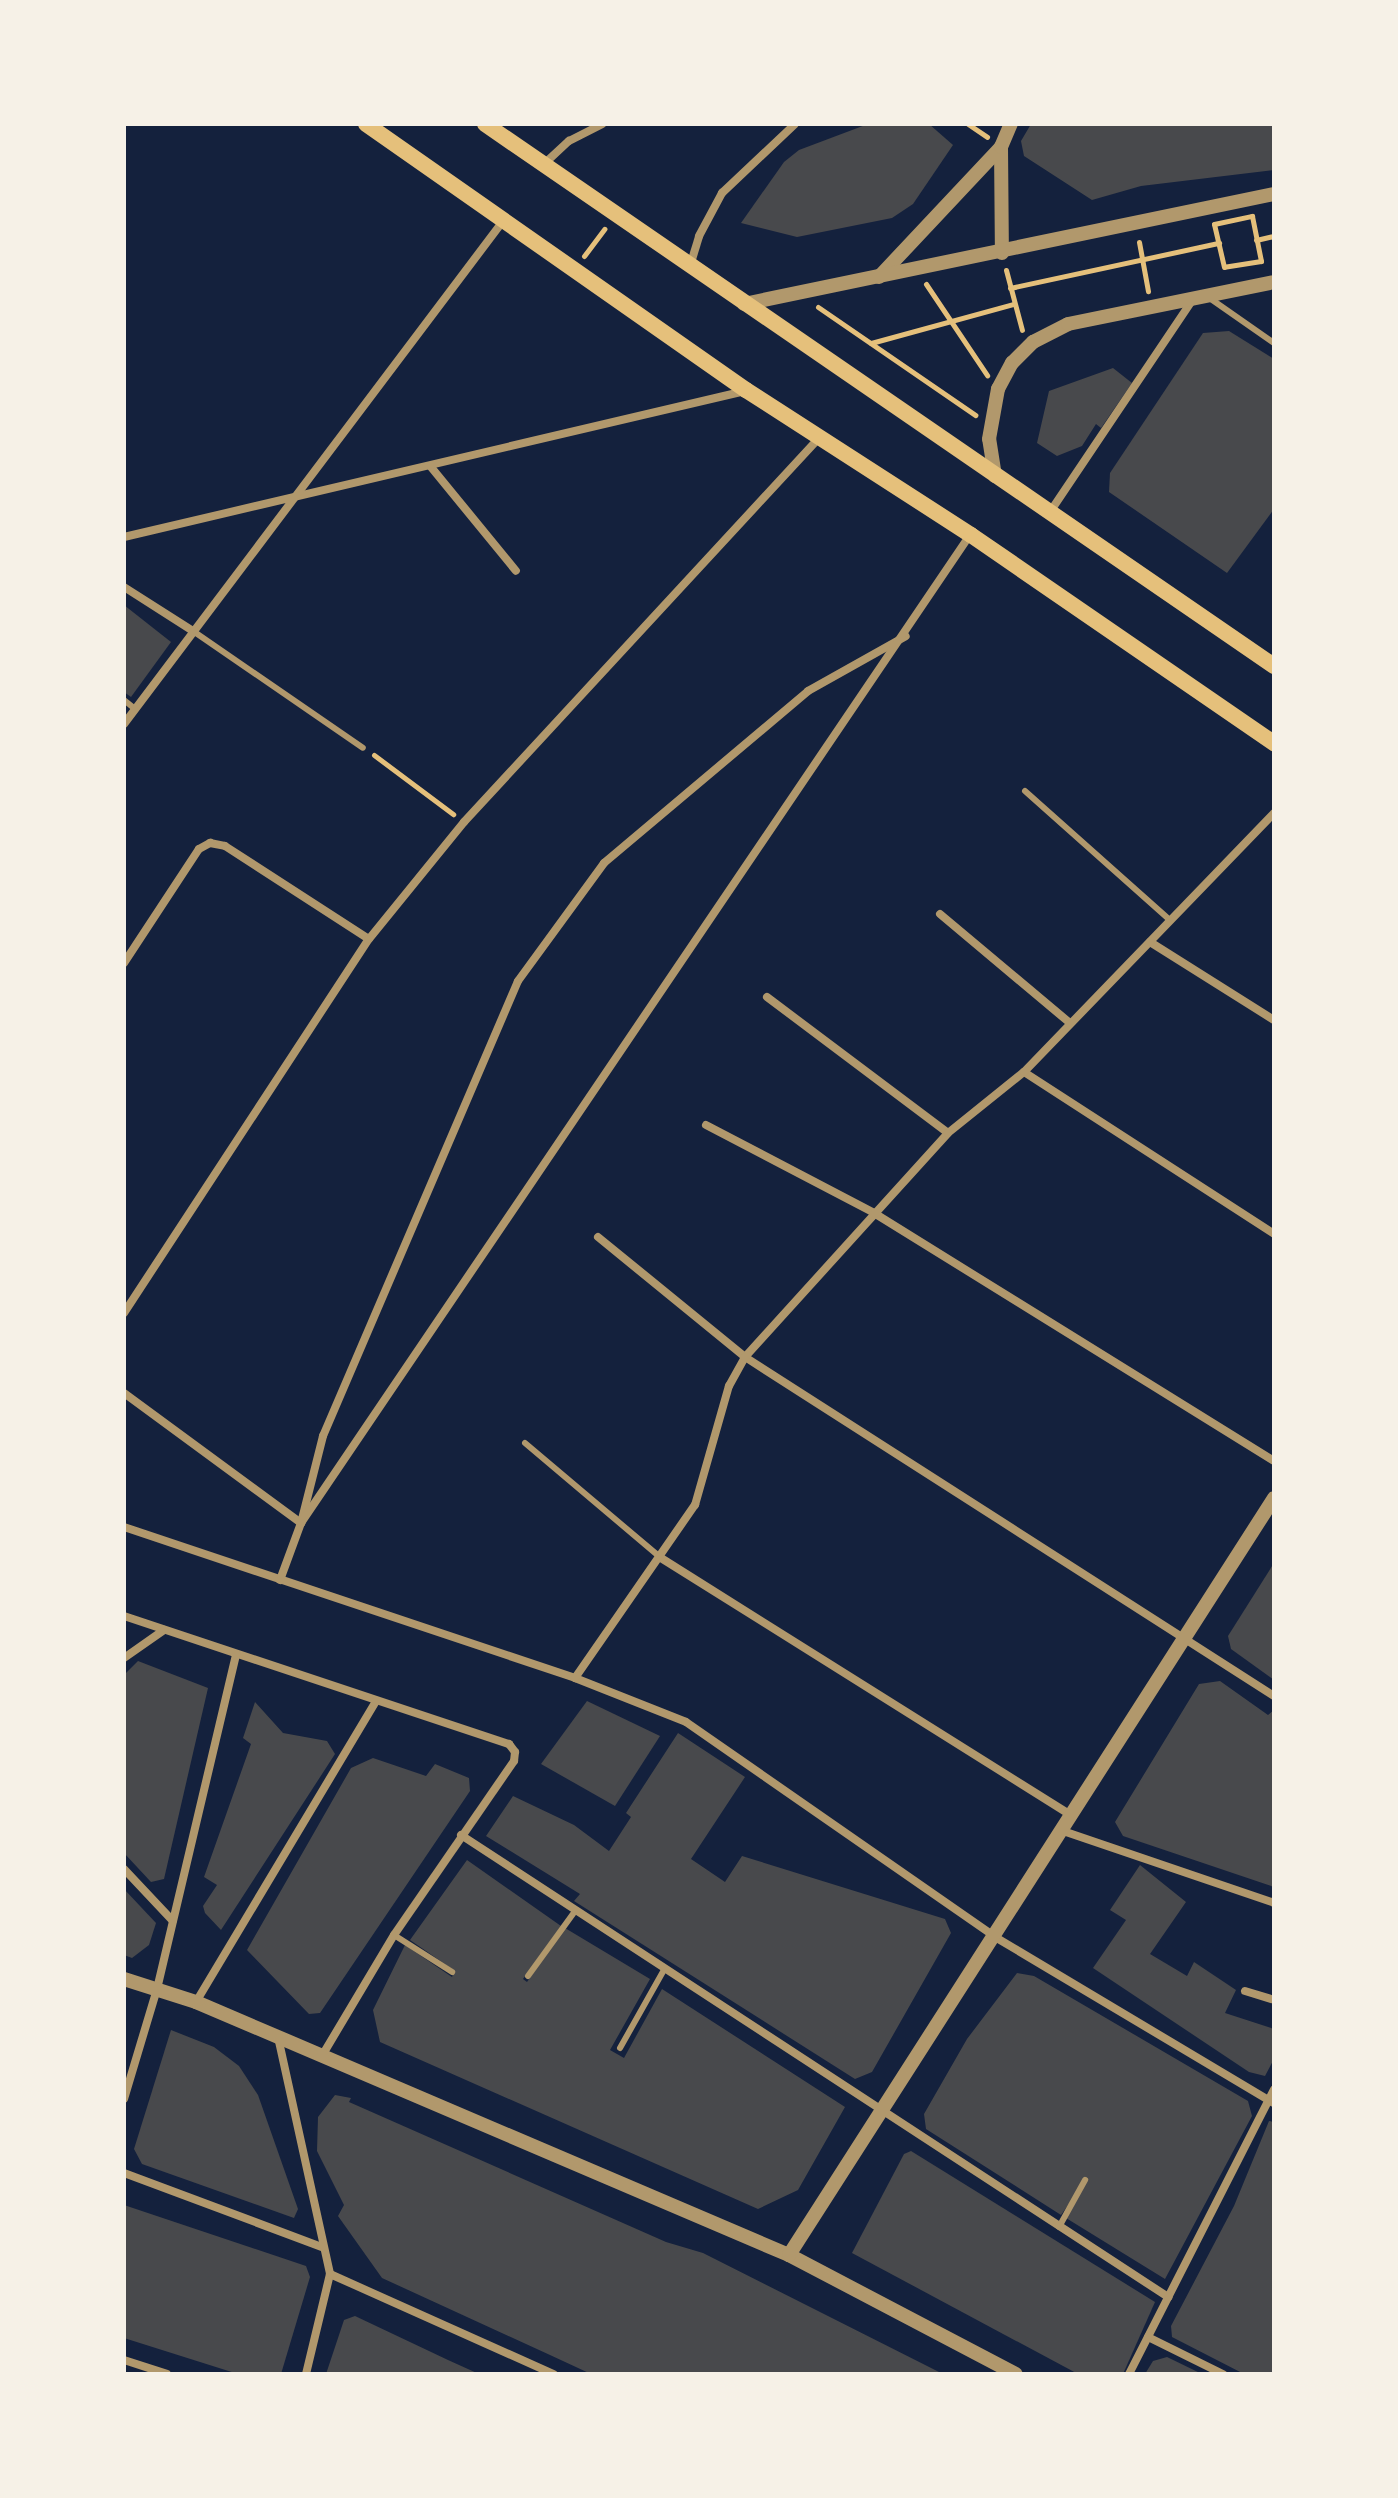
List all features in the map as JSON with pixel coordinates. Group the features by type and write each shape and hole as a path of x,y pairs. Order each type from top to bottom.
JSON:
{"main road":[{"path":"366,124 746,390 971,535 1274,743"},
{"path":"485,124 1274,666"}],"street":[{"path":"543,165 569,141 602,124"},
{"path":"690,267 699,236 722,193 795,124"},
{"path":"878,278 1001,147 1011,124"},
{"path":"1001,147 1004,260"},
{"path":"744,304 878,278 1004,260 1274,194"},
{"path":"124,724 503,221"},
{"path":"995,476 989,439 999,388 1012,363 1033,342 1068,324 1274,282"},
{"path":"1049,513 1200,296"},
{"path":"124,537 291,501 746,390"},
{"path":"124,1313 369,939 464,822 820,437"},
{"path":"431,467 516,571"},
{"path":"301,1523 906,636 971,535"},
{"path":"124,587 193,631"},
{"path":"280,1580 301,1523 323,1436 518,981 604,863 808,691 906,636"},
{"path":"575,1678 695,1505 729,1386 745,1357 948,1133 1024,1072 1274,813"},
{"path":"124,963 199,849 210,843 225,846 369,939"},
{"path":"940,914 1070,1023"},
{"path":"1150,942 1274,1020"},
{"path":"767,997 948,1133"},
{"path":"1024,1072 1274,1234"},
{"path":"706,1125 874,1213 1274,1461"},
{"path":"598,1237 745,1357 1274,1696"},
{"path":"124,1393 301,1523"},
{"path":"789,2255 1274,1498"},
{"path":"124,1527 575,1678 701,1730 995,1937 1272,2102"},
{"path":"661,1558 1073,1816"},
{"path":"124,1616 509,1744 515,1752 514,1761 394,1935 322,2056"},
{"path":"124,1658 164,1630"},
{"path":"124,2099 157,1989 236,1654"},
{"path":"196,2002 376,1701"},
{"path":"1063,1831 1274,1903"},
{"path":"461,1835 880,2112 1168,2297"},
{"path":"124,1869 173,1921"},
{"path":"124,1979 196,2002 789,2255 1016,2374"},
{"path":"1245,1991 1274,2000"},
{"path":"278,2037 330,2274 306,2374"},
{"path":"1129,2374 1272,2102 1274,2090"},
{"path":"124,2173 322,2247"},
{"path":"330,2274 554,2374"},
{"path":"1148,2337 1223,2374"},
{"path":"124,2360 167,2374"}],"lane":[{"path":"1200,296 1274,343"},
{"path":"193,631 363,748"},
{"path":"124,700 135,709"},
{"path":"1025,791 1170,920"},
{"path":"525,1443 661,1558"},
{"path":"528,1976 575,1911"},
{"path":"394,1935 452,1972"},
{"path":"620,2048 664,1970"},
{"path":"1059,2227 1085,2180"}],"path":[{"path":"574,270 615,215"},
{"path":"1214,224 1224,267 1261,261 1252,216"},
{"path":"1256,240 1274,236"},
{"path":"1139,240 1147,286"},
{"path":"1010,288 1219,243"},
{"path":"1004,260 1018,320"},
{"path":"924,282 979,366"},
{"path":"871,343 1014,304"},
{"path":"818,307 970,412"},
{"path":"363,748 464,822"}],"building":[{"path":"868,124 929,124 953,145 913,204 892,218 797,237 741,223 784,162 799,150"},
{"path":"1031,124 1274,124 1274,170 1141,186 1092,200 1024,156 1021,141"},
{"path":"1229,331 1274,359 1274,509 1227,573 1109,492 1110,473 1203,333"},
{"path":"1113,368 1132,383 1101,428 1096,424 1082,446 1057,456 1037,443 1049,391"},
{"path":"124,605 171,642 131,697 124,692"},
{"path":"1274,1563 1274,1680 1231,1649 1228,1636"},
{"path":"138,1661 208,1688 164,1879 151,1882 124,1853 124,1675"},
{"path":"1220,1681 1268,1715 1274,1710 1274,1887 1123,1836 1115,1822 1199,1684"},
{"path":"587,1701 660,1736 615,1806 541,1764"},
{"path":"255,1702 283,1733 327,1741 335,1754 221,1930 205,1913 203,1906 217,1885 204,1877 251,1744 243,1738"},
{"path":"678,1733 745,1777 691,1859 725,1882 742,1856 945,1919 951,1933 872,2072 855,2079 574,1901 580,1894 486,1836 513,1796 574,1825 609,1851 631,1817 626,1813"},
{"path":"373,1758 426,1776 435,1764 469,1778 470,1791 320,2013 309,2014 247,1950 351,1768"},
{"path":"467,1860 561,1926 523,1979 527,1982 565,1928 650,1979 610,2050 624,2058 662,1989 845,2107 798,2190 758,2209 380,2042 373,2010 405,1945 452,1977 455,1971 410,1940"},
{"path":"1140,1865 1186,1902 1150,1954 1187,1976 1194,1962 1236,1990 1225,2013 1274,2029 1274,2059 1265,2076 1249,2072 1093,1968 1126,1920 1110,1910"},
{"path":"124,1889 156,1923 149,1945 132,1958 124,1955"},
{"path":"1017,1973 1034,1976 1248,2101 1252,2116 1165,2279 1066,2218 1088,2177 1061,2215 926,2129 924,2114 967,2039"},
{"path":"171,2030 214,2047 239,2066 258,2095 298,2209 294,2218 142,2164 134,2149"},
{"path":"335,2095 351,2098 349,2102 666,2242 703,2253 943,2374 591,2374 382,2278 338,2216 344,2205 317,2151 318,2117"},
{"path":"1269,2121 1274,2122 1274,2374 1244,2374 1172,2337 1171,2326 1234,2206"},
{"path":"911,2151 1155,2302 1123,2374 1078,2374 852,2253 904,2154"},
{"path":"124,2205 306,2266 310,2277 281,2374 238,2374 124,2338"},
{"path":"355,2316 479,2374 326,2374 344,2320"},
{"path":"1167,2357 1202,2374 1145,2374 1153,2361"}]}
